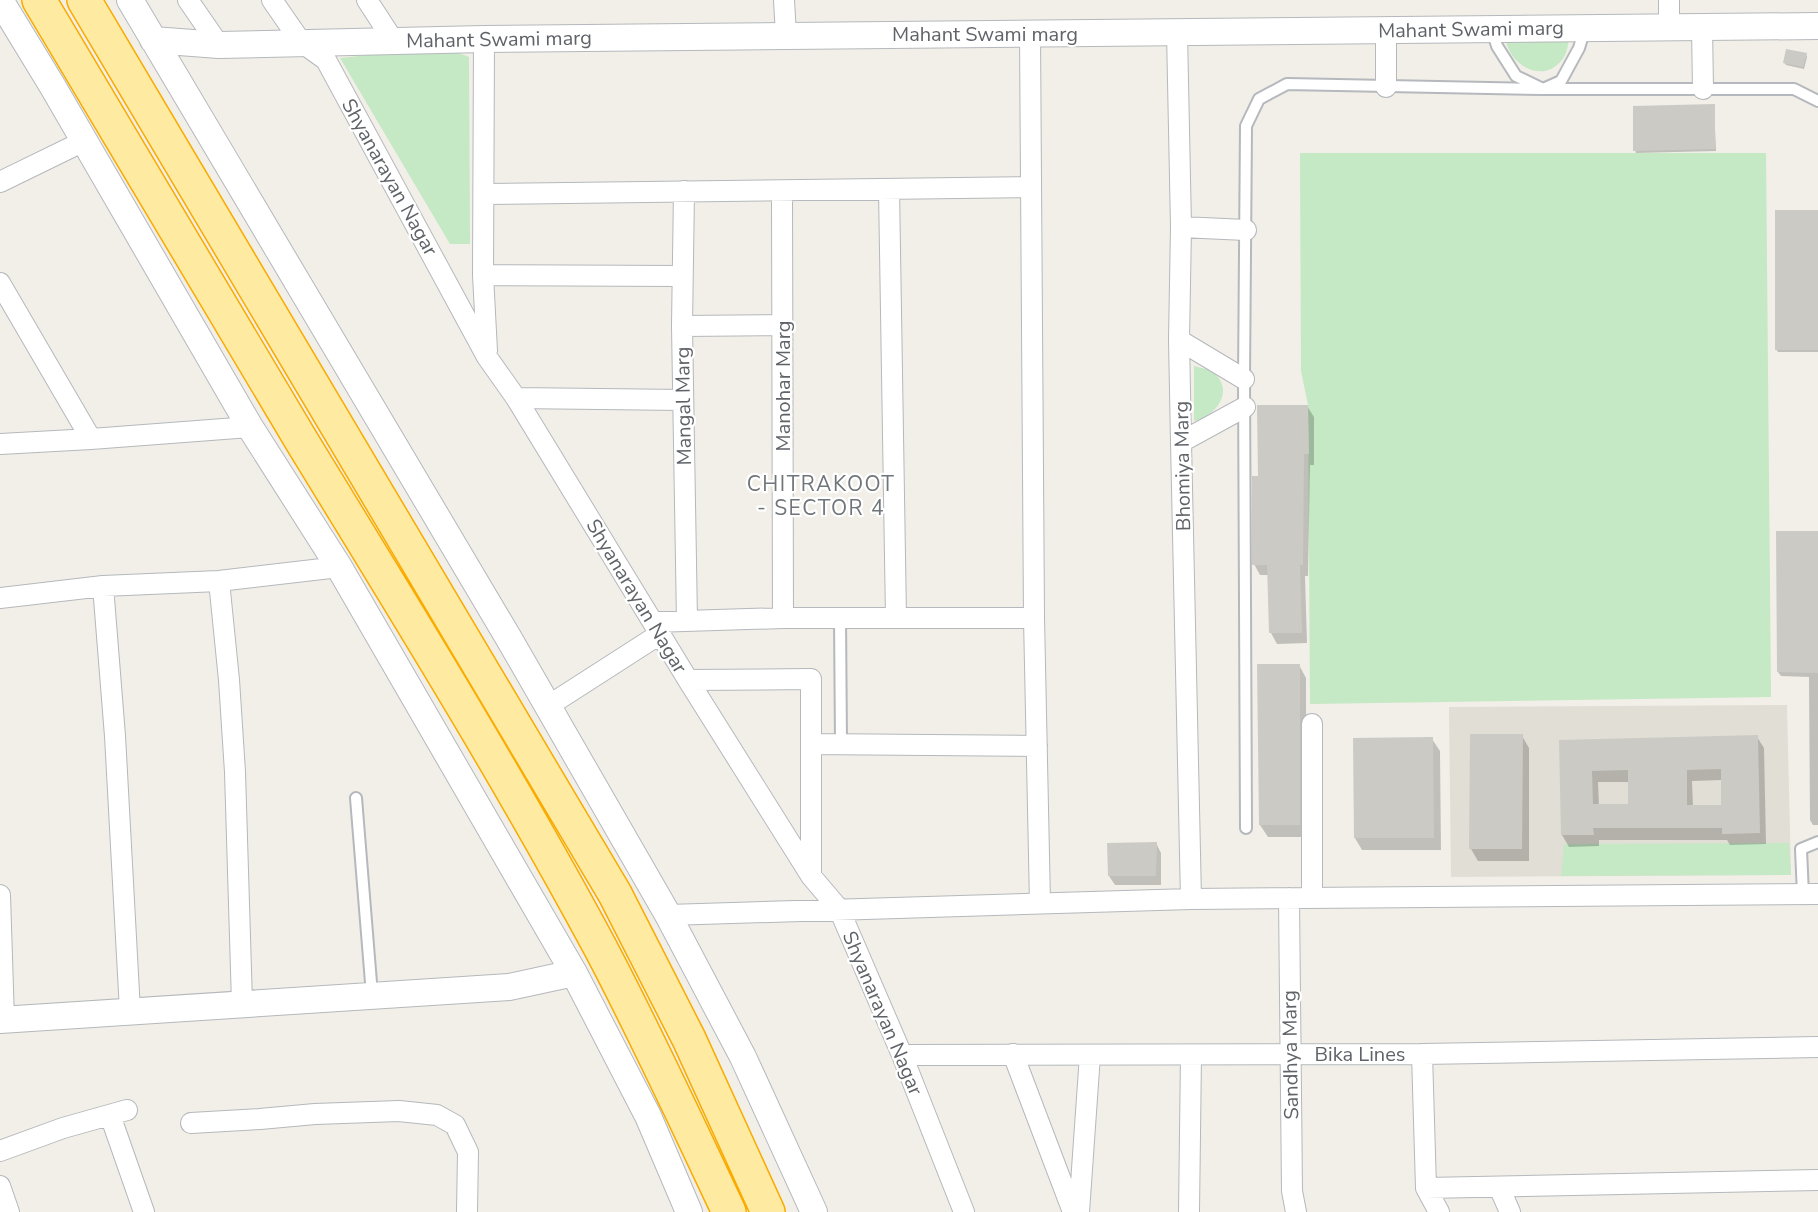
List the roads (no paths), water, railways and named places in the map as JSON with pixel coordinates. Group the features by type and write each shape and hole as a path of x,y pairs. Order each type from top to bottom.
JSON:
{"highway":[{"path":"39,0 430,651 559,872 653,1051 729,1212"},
{"path":"84,0 615,894 689,1039 768,1212"}],"street":[{"path":"0,0 250,427 339,567 574,973 648,1116 690,1212"},
{"path":"130,0 548,706 668,915 743,1057 814,1212"},
{"path":"188,0 219,45"},
{"name":"Shyanarayan Nagar","path":"272,0 301,42 326,60 488,357 516,398 688,680 812,876 839,909 902,1055 964,1212"},
{"path":"367,0 393,40"},
{"path":"784,0 786,35"},
{"path":"1669,0 1669,28"},
{"name":"Mahant Swami marg","path":"153,40 219,45 393,40 786,35 1818,26"},
{"path":"1702,27 1703,89"},
{"path":"1386,30 1386,87"},
{"name":"Bhomiya Marg","path":"1177,32 1181,227 1179,340 1191,899"},
{"path":"1030,34 1034,618 1040,903"},
{"path":"484,39 483,275 488,357"},
{"path":"0,182 84,141"},
{"path":"484,194 1030,187"},
{"path":"889,189 896,618"},
{"name":"Mangal Marg","path":"684,191 682,400 687,621"},
{"name":"Manohar Marg","path":"782,191 783,618"},
{"path":"1181,227 1246,230"},
{"path":"483,275 682,276"},
{"path":"0,283 91,439"},
{"path":"682,326 782,325"},
{"path":"1179,340 1244,379"},
{"path":"516,398 682,400"},
{"path":"1181,442 1245,407"},
{"path":"0,444 250,427"},
{"path":"0,598 104,586 219,581 339,567"},
{"path":"219,581 235,772 242,1003"},
{"path":"104,586 130,1011"},
{"path":"548,706 657,628 687,621 840,617 1034,618"},
{"path":"688,680 811,679 812,876"},
{"path":"1312,724 1312,898"},
{"path":"811,744 1037,746"},
{"path":"668,915 1191,899 1811,894"},
{"path":"0,895 2,1020 509,987 574,973"},
{"name":"Sandhya Marg","path":"1289,898 1292,1191 1296,1212"},
{"name":"Bika Lines","path":"902,1055 1422,1054 1818,1047"},
{"path":"1013,1054 1073,1212"},
{"path":"1189,1212 1191,1054"},
{"path":"1422,1054 1426,1188 1439,1212"},
{"path":"1078,1212 1090,1055"},
{"path":"191,1122 399,1111 437,1115 455,1125 468,1152 467,1212"},
{"path":"0,1151 63,1128 118,1113 144,1212"},
{"path":"1426,1188 1818,1180"},
{"path":"0,1186 9,1212"},
{"path":"1499,1187 1510,1212"}],"lane":[{"path":"1543,90 1561,81 1579,48 1585,27"},
{"path":"1492,29 1497,46 1516,76 1543,90"},
{"path":"1246,828 1244,379 1246,126 1259,99 1287,84 1543,90 1794,89 1818,101"},
{"path":"840,617 841,744"},
{"path":"356,798 372,995"},
{"path":"1811,894 1801,849 1818,842"}],"district":[{"name":"CHITRAKOOT - SECTOR 4","path":"821,496"}]}
